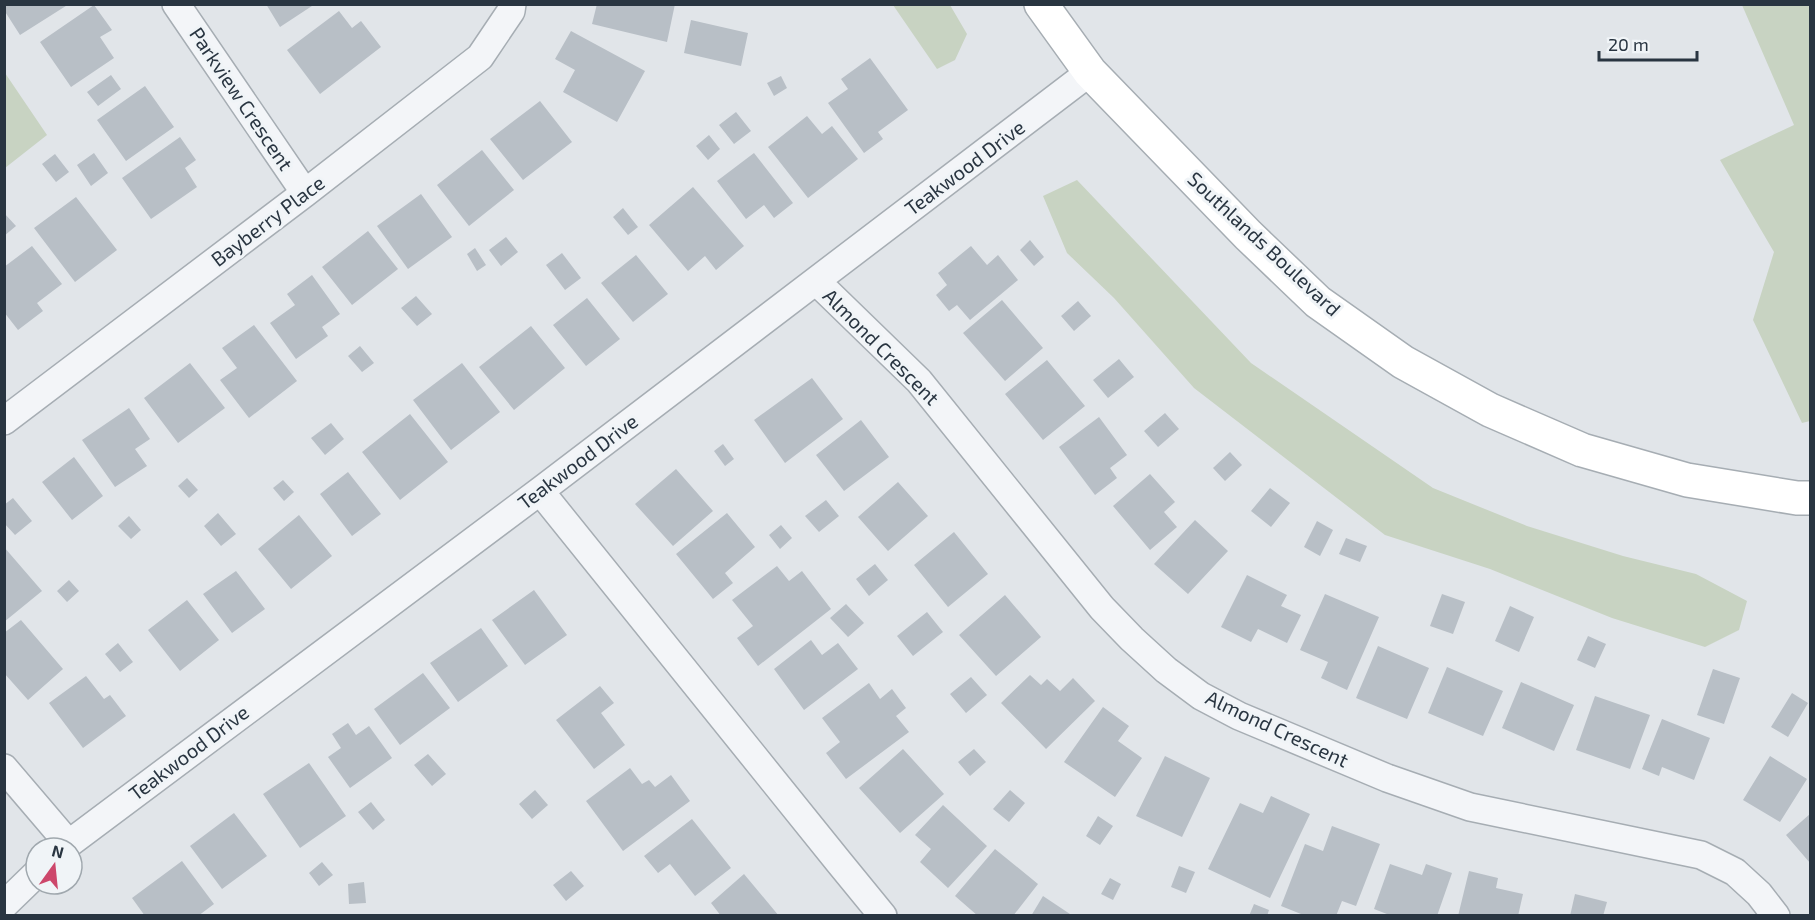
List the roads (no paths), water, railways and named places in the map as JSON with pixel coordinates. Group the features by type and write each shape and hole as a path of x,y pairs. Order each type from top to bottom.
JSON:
{"main road":[{"name":"Southlands Boulevard","path":"1041,4 1090,72 1248,235 1318,302 1403,362 1490,410 1582,450 1687,480 1797,498 1810,498"}],"street":[{"name":"Parkview Crescent","path":"176,4 305,193"},
{"name":"Bayberry Place","path":"4,421 480,57 510,11 512,4"},
{"name":"Teakwood Drive","path":"78,836 540,490 1090,72"},
{"name":"Almond Crescent","path":"816,281 919,381 1102,608 1166,670 1201,696 1239,716 1376,774 1470,807 1701,855 1735,872 1759,894 1776,915"},
{"path":"540,490 883,915"},
{"path":"4,768 57,836"},
{"path":"4,905 24,886"}]}
